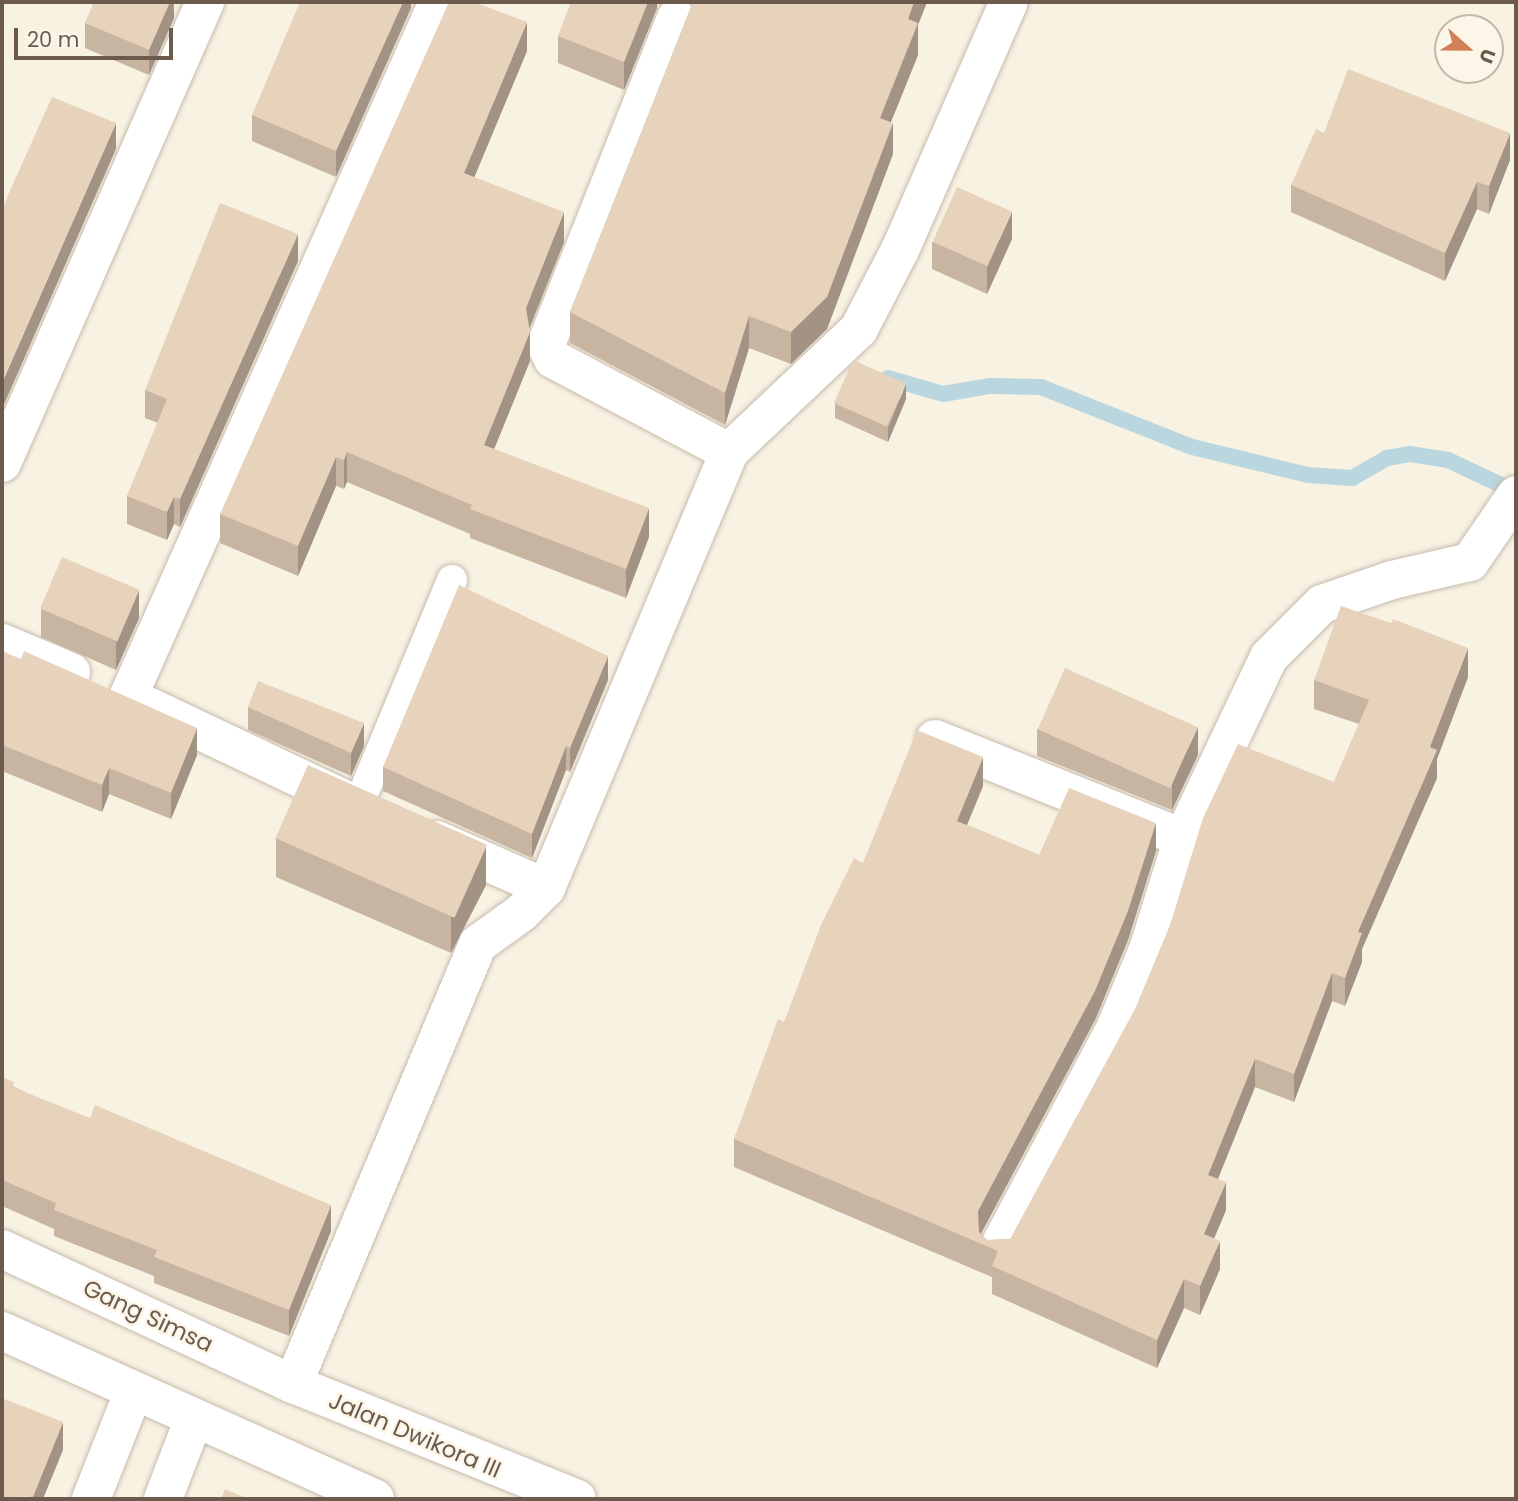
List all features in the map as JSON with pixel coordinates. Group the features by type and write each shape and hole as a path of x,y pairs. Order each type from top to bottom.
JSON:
{"street":[{"path":"2,463 205,2"},
{"path":"128,697 438,2"},
{"path":"293,1384 478,944 521,913 546,888 729,452 859,330 900,250 1009,2"},
{"path":"677,18 546,345 553,359 729,452"},
{"path":"998,1249 1115,1030 1149,947 1183,838 1269,657 1322,604 1392,580 1470,562 1516,495"},
{"path":"2,643 128,697 358,806 546,888"},
{"path":"931,737 1183,838"},
{"name":"Gang Simsa","path":"2,1249 293,1384"},
{"path":"2,1331 193,1421 374,1499"},
{"name":"Jalan Dwikora III","path":"293,1384 577,1499"},
{"path":"91,1499 133,1393"},
{"path":"163,1499 193,1421"}],"lane":[{"path":"358,806 452,580"}],"building":[{"path":"94,2 170,2 149,50 85,23"},
{"path":"300,2 403,2 336,151 252,115"},
{"path":"449,2 474,2 527,22 464,173 564,212 526,308 530,332 484,445 649,508 626,569 470,509 472,505 347,452 344,460 336,457 298,546 220,514"},
{"path":"571,2 648,2 624,62 558,36"},
{"path":"693,2 914,2 908,19 918,23 880,118 893,123 827,297 791,332 749,316 725,393 570,312"},
{"path":"1348,69 1510,133 1489,186 1477,182 1445,253 1291,185 1316,129 1324,133"},
{"path":"52,97 116,123 2,383 2,212"},
{"path":"957,187 1012,211 987,266 933,242"},
{"path":"220,203 298,234 180,499 174,497 167,512 127,496 167,399 145,390"},
{"path":"853,360 906,384 887,427 834,403"},
{"path":"62,557 139,590 117,641 40,609"},
{"path":"459,585 608,656 570,748 566,746 532,834 383,767"},
{"path":"1341,606 1391,623 1393,619 1468,648 1430,747 1437,750 1358,932 1362,933 1345,978 1332,973 1294,1074 1255,1059 1208,1175 1226,1182 1204,1234 1220,1241 1200,1286 1184,1279 1157,1340 992,1266 998,1251 734,1139 778,1019 784,1022 821,925 854,858 863,863 917,730 983,757 957,821 1039,855 1069,788 1156,823 1128,911 1095,991 978,1211 979,1232 987,1240 1010,1239 1135,1009 1170,925 1203,818 1238,744 1334,782 1369,700 1314,680"},
{"path":"2,651 21,659 24,651 197,728 171,793 109,768 102,785 2,745"},
{"path":"1065,668 1197,727 1170,788 1038,729"},
{"path":"258,681 364,723 351,753 248,707"},
{"path":"308,765 487,845 455,918 275,838"},
{"path":"2,1077 14,1082 12,1087 90,1118 95,1105 331,1205 289,1310 154,1257 157,1250 54,1210 56,1203 2,1180"},
{"path":"2,1398 63,1422 32,1499 24,1496 22,1499 2,1499"},
{"path":"225,1489 249,1499 221,1499"}],"waterway":[{"path":"888,378 943,394 990,386 1041,387 1192,447 1308,475 1352,478 1387,458 1410,454 1448,460 1516,492"}]}
